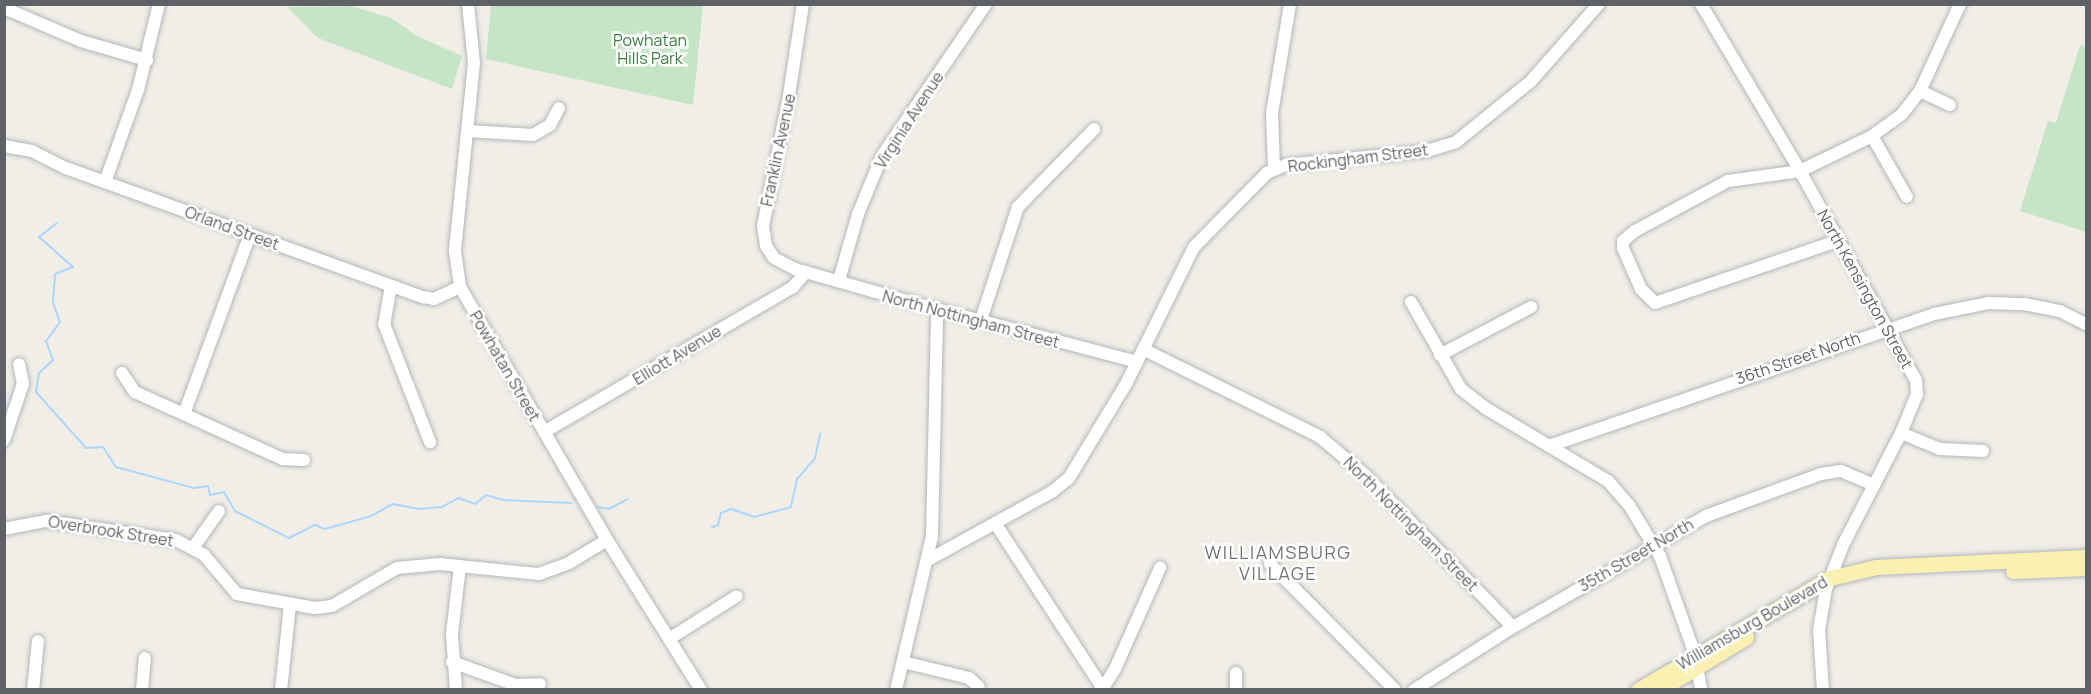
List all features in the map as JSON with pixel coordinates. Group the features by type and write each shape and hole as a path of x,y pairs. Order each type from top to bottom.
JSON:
{"main road":[{"name":"Williamsburg Boulevard","path":"1638,690 1696,660 1828,584 1876,567 2086,557"},
{"name":"Williamsburg Boulevard","path":"1828,584 1879,576 2086,568"},
{"name":"Williamsburg Boulevard","path":"1659,690 1696,660"}],"street":[{"path":"105,182 147,60 159,4"},
{"name":"Powhatan Street","path":"468,4 475,42 455,251 460,287 607,540 700,688"},
{"name":"Franklin Avenue","path":"803,4 789,96 763,226 766,246 774,258 806,272"},
{"name":"Virginia Avenue","path":"839,280 858,214 882,156 986,4"},
{"path":"1274,169 1272,113 1290,4"},
{"name":"Rockingham Street","path":"928,560 1053,491 1080,463 1137,362 1194,247 1252,186 1274,169 1314,161 1427,151 1456,141 1531,81 1599,4"},
{"name":"North Kensington Street","path":"1701,4 1800,171 1887,327 1917,387 1901,433 1874,484 1828,584 1819,630 1823,690"},
{"path":"1837,241 1655,303 1633,273 1623,242 1651,222 1728,181 1800,171 1872,136 1902,114 1920,91 1960,4"},
{"path":"4,8 81,41 147,60"},
{"path":"1920,91 1950,105"},
{"path":"468,131 533,135 550,125 559,108"},
{"path":"981,320 1009,225 1018,207 1094,129"},
{"path":"1872,136 1907,197"},
{"name":"Orland Street","path":"4,146 32,151 105,182 430,299 460,287"},
{"path":"184,414 250,235"},
{"name":"North Nottingham Street","path":"806,272 937,310 1137,362"},
{"name":"Elliott Avenue","path":"544,432 793,287 806,272"},
{"path":"391,286 384,310 384,324 430,442"},
{"path":"1410,302 1461,389 1487,410 1608,481 1629,505 1653,543 1696,660 1701,690"},
{"name":"36th Street North","path":"1550,446 1887,327 1988,303 2060,311 2086,324"},
{"path":"1440,355 1531,307"},
{"path":"896,690 933,531 937,310"},
{"name":"North Nottingham Street","path":"1143,349 1320,437 1365,475 1513,627"},
{"path":"4,440 23,384 19,364"},
{"path":"122,373 135,392 283,459 304,460"},
{"path":"1901,433 1940,449 1983,451"},
{"name":"35th Street North","path":"1414,690 1653,543 1706,516 1821,474 1841,471 1874,484"},
{"path":"193,548 219,511"},
{"name":"Overbrook Street","path":"4,530 46,521 167,538 193,548 237,594 290,605 332,606 384,572 404,566 460,566 539,574 562,567 607,540"},
{"path":"995,523 1104,689 1160,567"},
{"path":"1270,564 1395,690"},
{"path":"456,690 452,662 460,566"},
{"path":"669,639 737,596"},
{"path":"281,690 290,605"},
{"path":"33,690 38,641"},
{"path":"142,690 145,658"},
{"path":"452,662 516,685 540,684"},
{"path":"903,662 969,678 979,687"},
{"path":"1236,673 1236,690"}],"green space":[{"name":"Powhatan Hills Park","path":"491,5 703,5 693,105 486,59"},
{"path":"351,6 391,18 417,36 462,56 452,89 318,38 287,7"},
{"path":"2080,45 2086,47 2086,232 2020,211 2048,121 2056,123"}],"waterway":[{"path":"57,223 39,237 73,267 55,274 53,303 60,322 46,341 53,360 39,373 36,392 86,448 103,447 116,467 194,488 208,486 210,495 224,492 235,511 289,538 315,525 325,529 371,516 393,504 418,509 442,507 458,498 475,504 486,495 503,500 571,503"},
{"path":"712,527 718,525 721,513 731,509 754,517 791,507 797,479 815,458 820,434"},
{"path":"598,507 609,509 628,499"}],"district":[{"name":"WILLIAMSBURG VILLAGE","path":"1278,563"}]}
